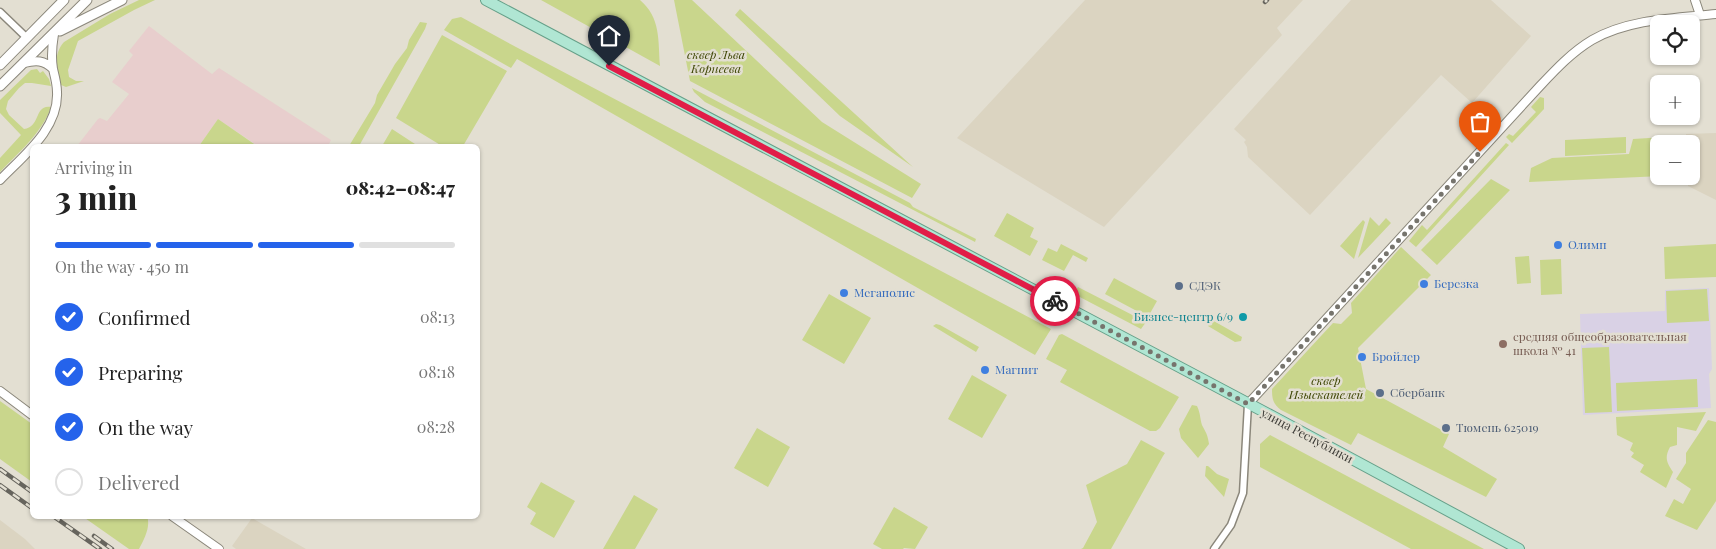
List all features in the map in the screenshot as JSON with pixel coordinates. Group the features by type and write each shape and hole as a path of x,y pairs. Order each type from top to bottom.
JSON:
{"main road":[{"path":"47,16 56,0"},
{"path":"0,65 64,0"},
{"path":"0,86 87,0"},
{"path":"54,34 122,0"},
{"name":"улица Республики","path":"486,0 1519,549"}],"street":[{"path":"1695,0 1700,15 1716,14"},
{"path":"0,12 26,37"},
{"path":"1214,549 1231,525 1243,493 1248,404 1540,86 1576,51 1594,39 1616,29 1650,21"},
{"path":"34,144 54,116 56,108 58,93 53,69 52,49 54,34"},
{"path":"24,63 37,60 43,61 53,69"},
{"path":"0,180 30,148"},
{"path":"0,391 30,414"},
{"path":"176,519 219,549"}],"shaded area":[{"path":"1085,0 1303,0 1277,28 1282,35 1104,227 957,138"},
{"path":"1351,0 1491,0 1531,36 1472,103 1441,75 1310,215 1248,157 1247,147 1244,142 1246,140 1234,129"},
{"path":"149,26 212,74 219,68 331,140 329,144 255,144 218,119 200,144 79,144 98,119 107,121 129,94 112,82 133,55 129,51"},
{"path":"1716,133 1716,200 1688,186 1700,185 1700,135 1686,134"},
{"path":"1709,288 1712,369 1709,374 1711,408 1583,415 1580,314 1665,311 1665,290"},
{"path":"251,519 254,519 306,549 236,549 232,546"},
{"path":"0,520 25,539 35,549 0,549"}],"green space":[{"path":"139,0 155,0 78,41 68,70 69,77 76,81 84,81 66,87 61,85 56,63 58,52 64,42 110,14"},
{"name":"сквер Льва Корнеева","path":"541,0 640,0 652,14 655,22 660,66"},
{"name":"сквер Льва Корнеева","path":"674,0 692,0 822,122 921,184 912,198 690,81"},
{"path":"740,9 913,167 840,116 735,15"},
{"path":"461,17 1051,329 1035,355 517,59 511,68 444,30 452,19"},
{"path":"420,22 427,23 360,144 350,144 375,103 377,95 395,64 407,48 409,40"},
{"path":"442,35 507,71 464,144 439,144 396,118"},
{"path":"37,69 40,73 43,71 49,79 51,86 25,83 8,101 6,109 9,115 24,129 33,124 42,109 51,107 36,134 0,172 0,158 21,135 0,113 0,100 31,70"},
{"path":"692,88 910,203 913,207 976,239 975,242 705,102"},
{"path":"1540,97 1544,98 1544,109 1512,143 1506,137 1509,134 1513,136 1536,112 1531,107"},
{"path":"218,119 254,144 200,144"},
{"path":"392,129 415,144 383,144"},
{"path":"1626,137 1626,153 1565,156 1565,140"},
{"path":"1650,138 1650,177 1529,182 1531,168 1552,158 1629,154 1633,139"},
{"path":"1506,143 1509,145 1416,247 1409,241 1422,225 1427,230"},
{"path":"1491,179 1510,190 1437,265 1421,250"},
{"path":"1007,213 1034,228 1030,237 1038,241 1030,256 994,236"},
{"path":"1370,217 1379,226 1386,218 1391,223 1358,258"},
{"path":"1363,220 1365,222 1354,259 1340,246"},
{"path":"1061,244 1088,258 1086,262 1073,255 1064,271 1042,260 1048,248 1057,252"},
{"path":"1716,244 1716,277 1665,279 1664,247"},
{"name":"сквер Изыскателей","path":"1401,247 1431,275 1358,348 1366,389 1449,434 1443,447 1497,479 1486,497 1358,433 1351,445 1281,410 1276,406 1272,396 1272,389 1333,323 1341,324 1352,313 1351,303"},
{"path":"1529,256 1531,283 1517,284 1515,257"},
{"path":"1561,259 1562,294 1541,295 1540,260"},
{"path":"1114,278 1157,301 1148,317 1105,294"},
{"path":"1078,287 1146,322 1141,329 1074,294"},
{"path":"1707,289 1709,321 1667,323 1666,291"},
{"path":"829,294 871,318 844,364 802,340"},
{"path":"1212,320 1242,337 1241,341 1235,342 1208,326"},
{"path":"936,324 979,347 976,352 933,326"},
{"path":"1062,334 1179,397 1160,428 1156,431 1150,431 1060,382 1067,370 1046,359 1059,335"},
{"path":"1609,347 1612,412 1585,413 1582,348"},
{"path":"972,375 1007,395 982,438 948,419"},
{"path":"1697,379 1698,407 1617,411 1616,383"},
{"path":"0,401 30,423 30,481 0,459"},
{"path":"1192,405 1197,406 1209,444 1198,458 1181,438 1179,429"},
{"path":"1706,412 1696,431 1677,427 1677,445 1670,447 1667,454 1668,463 1673,472 1666,488 1640,472 1644,465 1631,457 1634,453 1630,450 1633,443 1617,435 1616,417"},
{"path":"1708,420 1716,422 1716,501 1697,530 1665,516 1674,499 1683,504 1691,489 1676,479 1686,463 1686,453"},
{"path":"757,428 790,447 768,487 734,468"},
{"path":"1270,435 1484,549 1411,549 1260,467 1260,444"},
{"path":"1141,440 1165,453 1111,549 1081,549 1097,522 1086,485 1127,464"},
{"path":"1206,466 1217,474 1229,479 1224,497 1205,476"},
{"path":"541,482 575,501 554,538 530,524 536,513 527,507"},
{"path":"634,495 658,509 635,549 603,549"},
{"path":"894,507 928,527 915,549 882,549 873,544"},
{"path":"86,519 148,519 148,529 139,549 129,549"}],"railway":[{"path":"0,469 30,491"},
{"path":"0,485 30,507"},
{"path":"57,519 100,549"},
{"path":"94,536 112,549"}],"way so far":[{"path":"1055,301 1248,404 1266,382 1480,152"}],"place":[{"name":"Олимп","path":"1558,245"},
{"name":"Березка","path":"1424,284"},
{"name":"СДЭК","path":"1179,286"},
{"name":"Мегаполис","path":"844,293"},
{"name":"Бизнес-центр 6/9","path":"1243,317"},
{"name":"средняя общеобразовательная школа № 41","path":"1503,344"},
{"name":"Бройлер","path":"1362,357"},
{"name":"Магнит","path":"985,370"},
{"name":"Сбербанк","path":"1380,393"},
{"name":"Тюмень 625019","path":"1446,428"}],"route":[{"path":"609,66 1055,301"}]}
